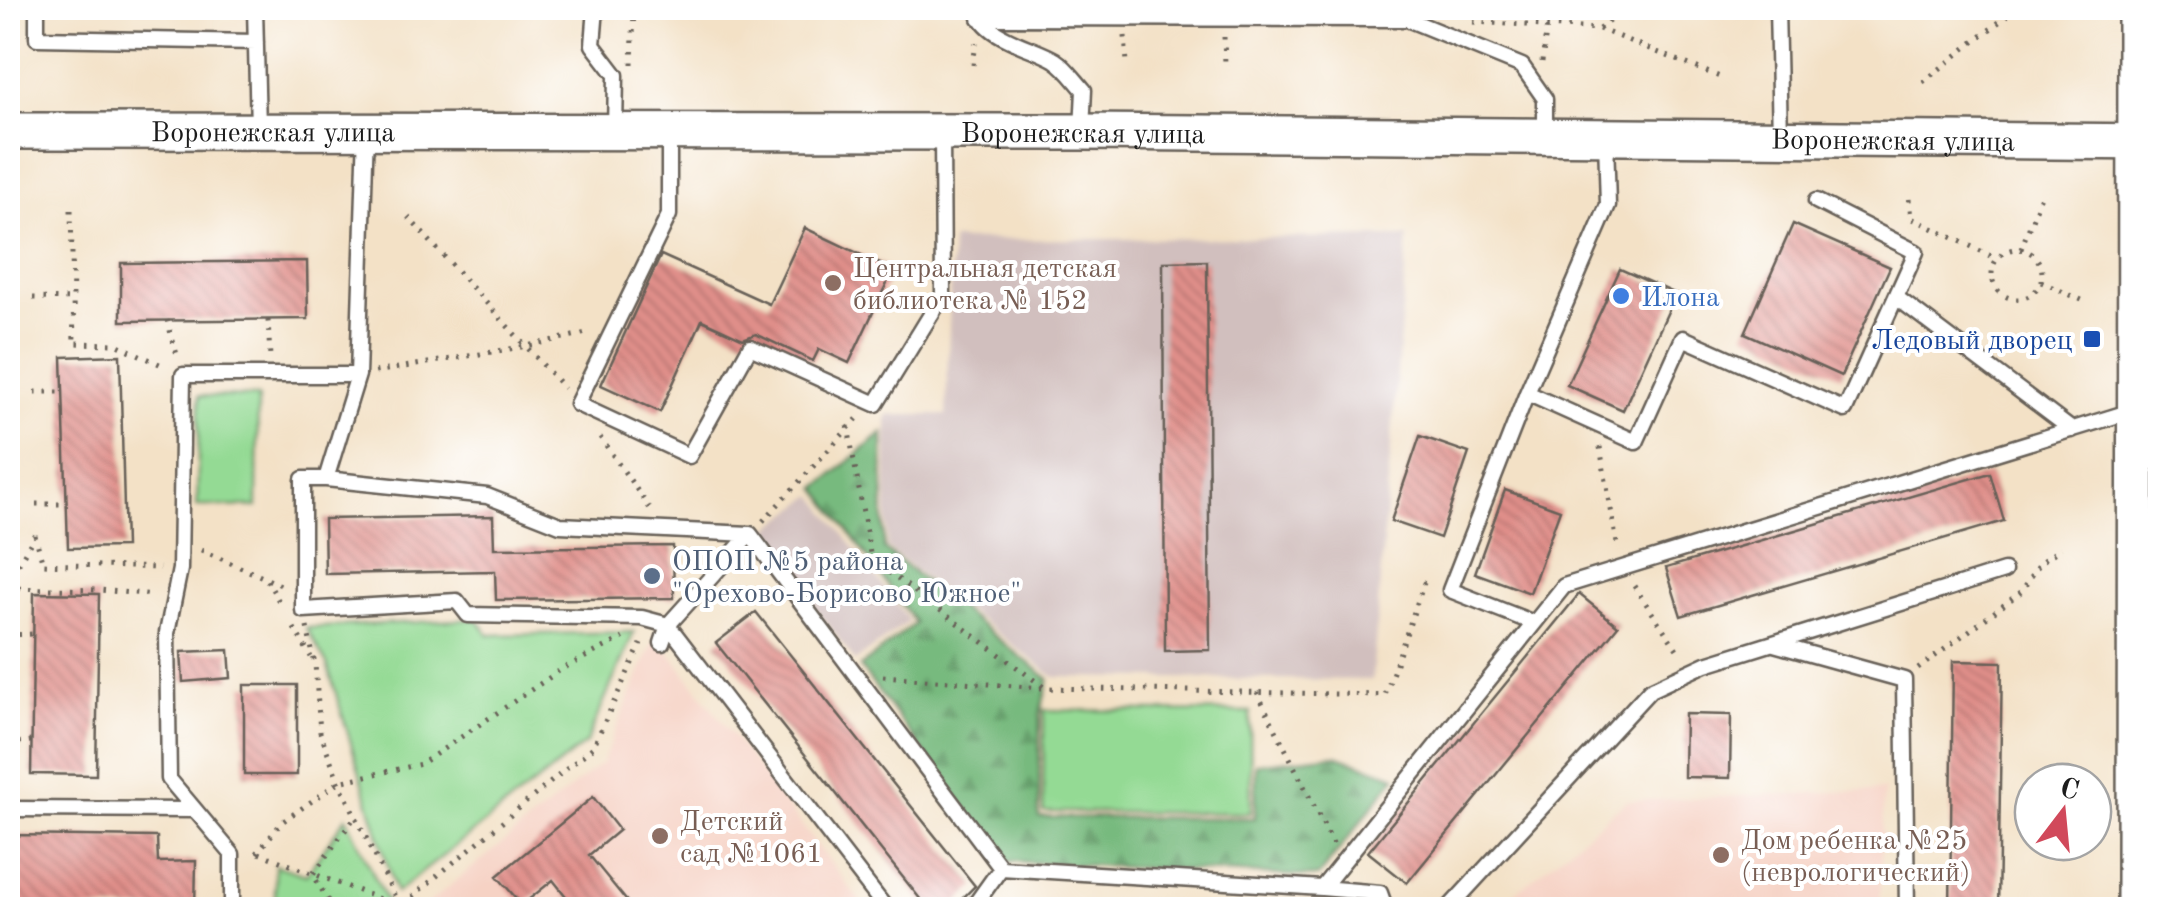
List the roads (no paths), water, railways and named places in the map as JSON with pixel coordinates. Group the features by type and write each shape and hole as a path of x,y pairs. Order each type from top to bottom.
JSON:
{"street":[{"path":"2135,910 2142,808 2138,410 2148,142 2136,8"},
{"name":"Воронежская улица","path":"8,130 1082,132 2148,142"}],"lane":[{"path":"255,8 258,129"},
{"path":"596,8 594,45 616,75 615,132"},
{"path":"37,9 37,38 256,42"},
{"path":"1777,10 1780,137"},
{"path":"978,13 1407,13 1522,66 1545,99 1545,138"},
{"path":"978,13 1000,34 1059,62 1084,90 1082,132"},
{"path":"326,479 358,375 366,130"},
{"path":"669,132 669,216 577,404 689,456 750,347 876,404 943,296 942,134"},
{"path":"1534,623 1450,590 1527,392 1608,205 1606,139"},
{"path":"1527,392 1636,442 1683,338 1845,410 1916,252 1816,201"},
{"path":"1896,297 2072,430"},
{"path":"232,910 232,854 169,779 167,633 180,569 183,375 358,375"},
{"path":"1322,888 1564,586 2138,410"},
{"path":"750,534 560,525 487,496 302,479 303,604 457,601 468,614 662,623 887,910"},
{"path":"662,643 662,623 750,534"},
{"path":"750,534 1001,868 1380,893 1386,910"},
{"path":"1448,910 1650,690 1706,664 2004,571"},
{"path":"1772,644 1904,680 1906,910"},
{"path":"8,808 194,810"},
{"path":"971,910 1001,868"}],"place":[{"name":"Центральная детская библиотека № 152","path":"833,283"},
{"name":"Илона","path":"1621,296"},
{"name":"Ледовый дворец","path":"2092,339"},
{"name":"ОПОП №5 района \"Орехово-Борисово Южное\"","path":"652,576"},
{"name":"Детский сад №1061","path":"660,836"},
{"name":"Дом ребенка №25 (неврологический)","path":"1721,855"}]}
